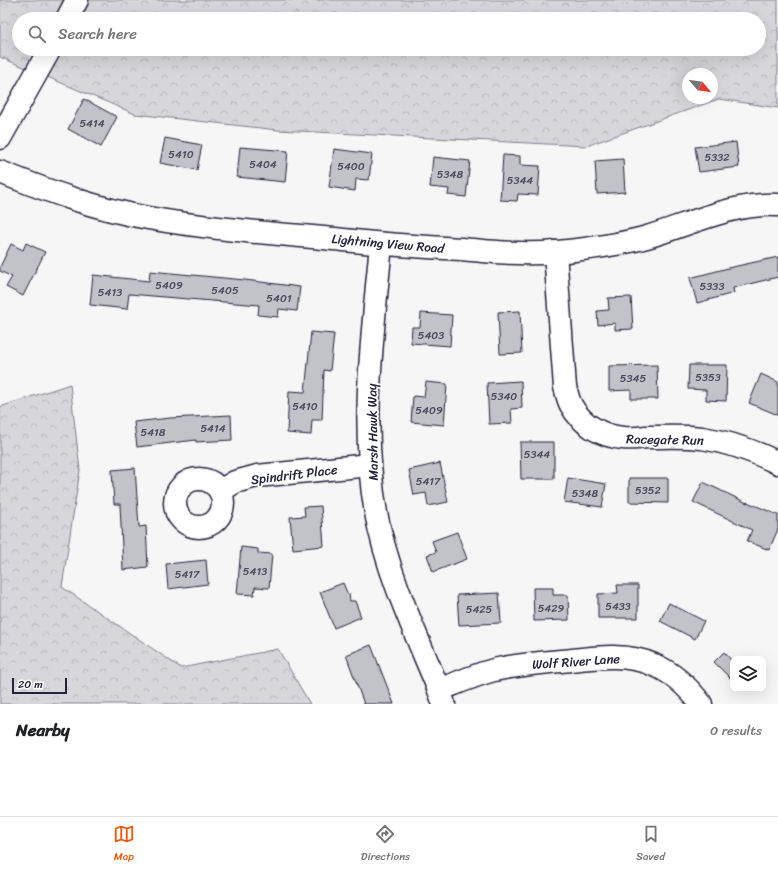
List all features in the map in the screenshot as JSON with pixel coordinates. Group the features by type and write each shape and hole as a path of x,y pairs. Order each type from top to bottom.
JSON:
{"street":[{"path":"70,12 77,0"},
{"path":"0,138 46,56"},
{"name":"Lightning View Road","path":"0,172 51,192 96,206 146,218 194,225 381,244 507,253 555,252 606,246 647,237 739,208 769,204 778,205"},
{"name":"Marsh Hawk Way","path":"381,244 371,352 369,411 370,465 376,513 387,556 402,600 441,697"},
{"name":"Racegate Run","path":"555,252 565,387 570,404 578,417 592,428 612,436 623,438 669,436 702,438 735,445 756,452 778,462"},
{"name":"Spindrift Place","path":"220,491 235,482 257,476 370,465"},
{"name":"Wolf River Lane","path":"441,697 500,669 522,665 608,657 630,658 654,665 674,676 692,692 700,704"}],"green space":[{"path":"0,0 778,0 778,108 718,99 718,68 682,68 682,104 705,104 586,146 278,130 135,114 0,57"},
{"path":"70,384 80,470 62,587 181,668 278,649 310,704 0,704 0,407"}],"building":[{"path":"84,99 117,117 101,147 68,129"},
{"path":"165,138 202,145 197,170 160,163"},
{"path":"736,142 739,167 699,172 695,147"},
{"path":"240,147 288,151 285,182 237,177"},
{"path":"334,149 372,154 369,180 356,179 355,191 329,187"},
{"path":"503,155 520,156 520,165 540,166 538,195 518,194 517,201 500,200"},
{"path":"433,157 470,161 466,197 448,195 449,189 430,187"},
{"path":"623,159 625,192 597,194 595,161"},
{"path":"26,243 45,252 23,296 6,287 12,277 0,271 0,267 11,244 23,250"},
{"path":"778,257 778,277 733,288 734,293 697,303 690,278"},
{"path":"150,271 300,287 297,311 279,309 278,317 258,315 259,305 129,294 127,309 90,305 93,275 149,281"},
{"path":"631,297 633,329 615,330 615,323 598,325 597,311 609,310 608,298"},
{"path":"520,311 522,353 500,354 498,312"},
{"path":"421,313 452,315 450,346 411,343 412,327 420,327"},
{"path":"311,332 334,334 330,371 324,370 322,420 312,420 311,435 287,433 289,391 305,392"},
{"path":"657,365 658,399 631,399 631,390 609,391 609,366"},
{"path":"689,365 727,365 726,401 706,400 706,390 688,389"},
{"path":"761,374 778,382 778,415 749,403"},
{"path":"521,381 522,408 511,409 512,423 489,424 487,383"},
{"path":"426,382 447,384 444,425 411,422 413,396 424,397"},
{"path":"231,415 232,440 196,442 196,440 137,447 134,422 170,418"},
{"path":"520,442 554,442 554,479 521,479"},
{"path":"440,463 448,502 428,506 426,493 414,495 409,470"},
{"path":"135,468 139,527 146,526 148,567 123,570 120,504 114,504 112,470"},
{"path":"568,478 606,484 602,507 564,502"},
{"path":"629,478 668,478 668,503 629,502"},
{"path":"703,482 747,503 778,515 778,529 769,550 747,541 752,530 693,502"},
{"path":"321,506 324,546 293,549 290,517 305,516 304,507"},
{"path":"457,532 467,559 433,572 427,555 436,552 432,541"},
{"path":"241,547 258,549 258,553 272,554 269,588 255,587 254,595 237,594"},
{"path":"206,560 208,584 168,589 166,564"},
{"path":"343,583 348,595 349,594 350,601 355,601 361,617 334,628 320,592"},
{"path":"617,585 638,585 638,618 598,618 598,594 618,593"},
{"path":"533,588 553,588 553,595 568,595 569,620 534,621"},
{"path":"499,593 501,623 459,625 457,595"},
{"path":"669,603 704,621 695,639 660,621"},
{"path":"371,645 394,704 364,704 346,655"},
{"path":"724,652 730,659 730,678 714,662"}]}
